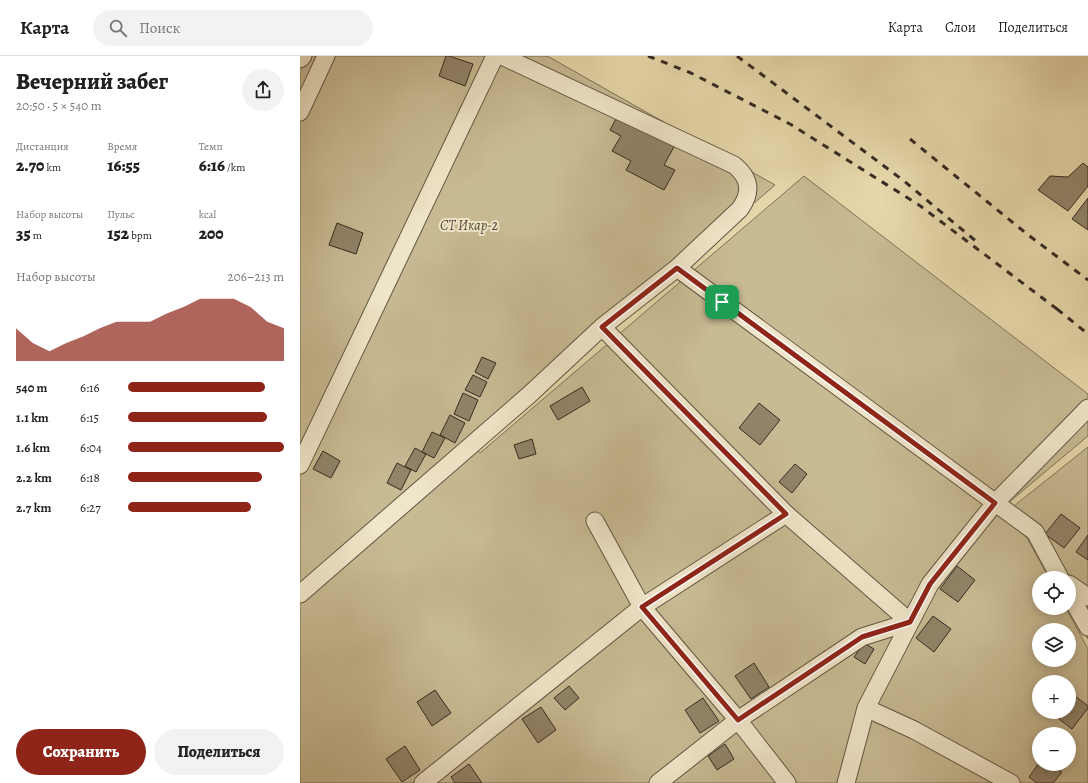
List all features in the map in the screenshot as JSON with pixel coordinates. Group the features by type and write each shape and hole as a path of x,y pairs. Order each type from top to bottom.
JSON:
{"street":[{"path":"300,59 303,56"},
{"path":"300,112 326,56"},
{"path":"300,465 494,56"},
{"path":"300,594 530,395 602,327 677,268 740,209 745,202 748,194 746,177 741,170 734,165 502,56"},
{"path":"677,268 1035,532 1056,571"},
{"path":"602,327 786,514 910,622"},
{"path":"846,783 866,708 930,584 995,503 1088,408"},
{"path":"423,783 642,607 786,514"},
{"path":"595,521 642,607 738,720 787,783"},
{"path":"1076,589 1088,597"},
{"path":"1076,606 1088,627"},
{"path":"658,783 738,720 862,637 910,622"},
{"path":"866,708 914,730 1011,783"}],"green space":[{"name":"СТ Икар-2","path":"300,56 549,57 775,185 473,446 480,453 804,176 1088,394 1088,436 1008,503 1045,571 1032,571 1032,615 1070,615 1074,623 1032,623 1032,667 1076,667 1076,627 1088,649 1088,783 300,783"},
{"path":"1088,447 1088,639 1075,615 1076,571 1050,571 1014,506"}],"building":[{"path":"446,56 473,64 465,86 439,76"},
{"path":"618,115 675,145 664,165 675,170 664,190 626,170 631,161 612,151 621,136 610,130"},
{"path":"1083,163 1088,167 1088,186 1068,211 1038,190 1050,176 1068,177"},
{"path":"1088,198 1088,230 1072,219"},
{"path":"337,223 363,233 356,254 329,245"},
{"path":"482,357 496,363 488,379 475,372"},
{"path":"473,375 487,382 480,397 465,390"},
{"path":"582,387 590,401 558,420 550,406"},
{"path":"463,393 478,400 469,421 454,414"},
{"path":"759,403 780,420 760,445 739,428"},
{"path":"450,415 465,423 455,443 440,435"},
{"path":"432,432 445,438 434,458 422,452"},
{"path":"532,439 536,454 519,459 514,445"},
{"path":"415,448 426,454 416,472 405,466"},
{"path":"323,451 340,461 331,478 313,469"},
{"path":"397,463 411,470 401,490 387,483"},
{"path":"795,464 807,474 792,493 779,482"},
{"path":"1061,514 1080,528 1064,548 1045,534"},
{"path":"1088,535 1088,560 1076,552"},
{"path":"957,566 975,580 958,602 940,589"},
{"path":"933,616 951,629 934,652 916,638"},
{"path":"864,643 874,649 865,664 854,657"},
{"path":"754,663 769,687 751,699 735,676"},
{"path":"569,686 579,698 565,710 554,698"},
{"path":"435,690 451,713 432,726 417,702"},
{"path":"1076,697 1088,706 1088,708 1074,727 1069,727 1059,719 1076,719"},
{"path":"703,698 719,721 700,733 685,710"},
{"path":"541,707 556,730 538,743 522,719"},
{"path":"725,744 734,759 717,770 708,756"},
{"path":"405,746 420,770 402,782 386,759"},
{"path":"469,764 482,783 455,783 451,777"},
{"path":"1033,771 1062,772 1053,783 1037,783 1029,777"}],"railway":[{"path":"648,56 691,73 790,124 919,205 1061,312"},
{"path":"737,56 904,181 977,242"},
{"path":"910,139 1027,234 1088,280"},
{"path":"1057,309 1088,334"}],"route":[{"path":"677,268 722,302 995,503 930,584 910,622 862,637 738,720 642,607 786,514 602,327 677,268"}]}
